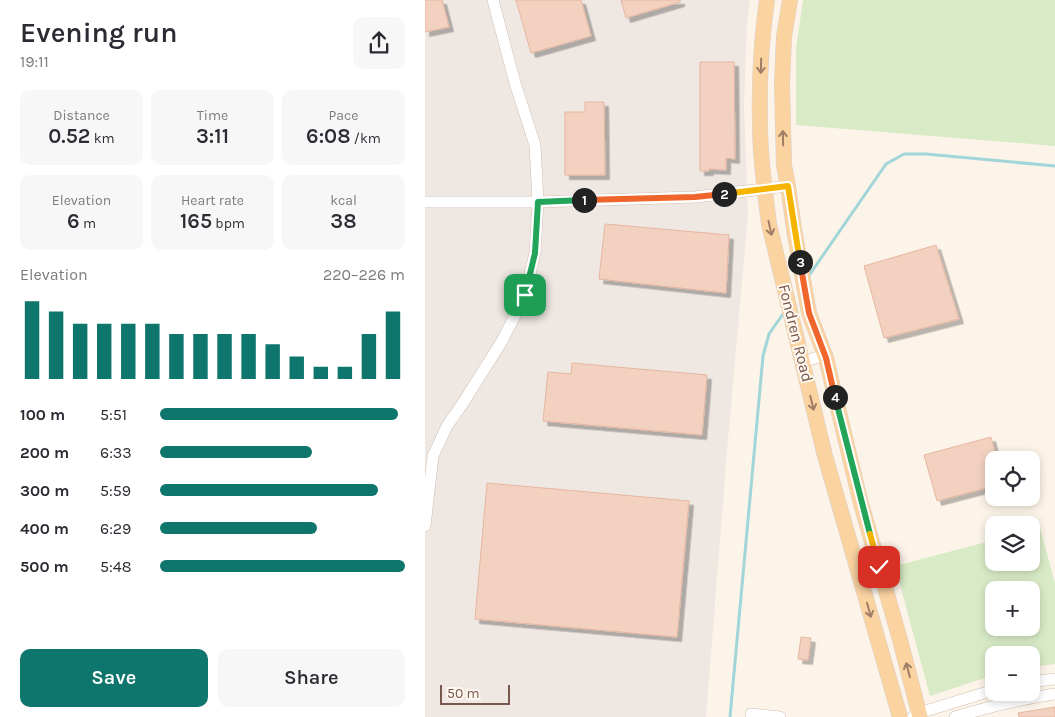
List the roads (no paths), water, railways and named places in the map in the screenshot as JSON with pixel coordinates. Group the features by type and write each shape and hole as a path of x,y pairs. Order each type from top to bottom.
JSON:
{"main road":[{"name":"Fondren Road","path":"767,0 762,37 760,126 769,224 829,469 900,717"},
{"name":"Fondren Road","path":"790,0 784,37 782,84 783,156 794,230 809,313 825,355 851,462 899,636 917,716"},
{"path":"762,37 784,37"},
{"path":"829,469 851,462"},
{"path":"859,574 879,567"}],"street":[{"path":"425,526 433,456 447,426 502,341 524,298 535,253 538,202 535,145 515,83 493,0"},
{"path":"425,202 538,202 695,197 788,186"},
{"path":"803,362 825,355"},
{"path":"1040,681 1055,679"},
{"path":"917,716 985,693"},
{"path":"1040,696 1055,694"},
{"path":"955,717 1015,701"},
{"path":"751,714 780,717"}],"waterway":[{"path":"808,277 886,164 904,154 926,154 1055,166"},
{"path":"730,717 763,356 769,334 785,311"}]}
